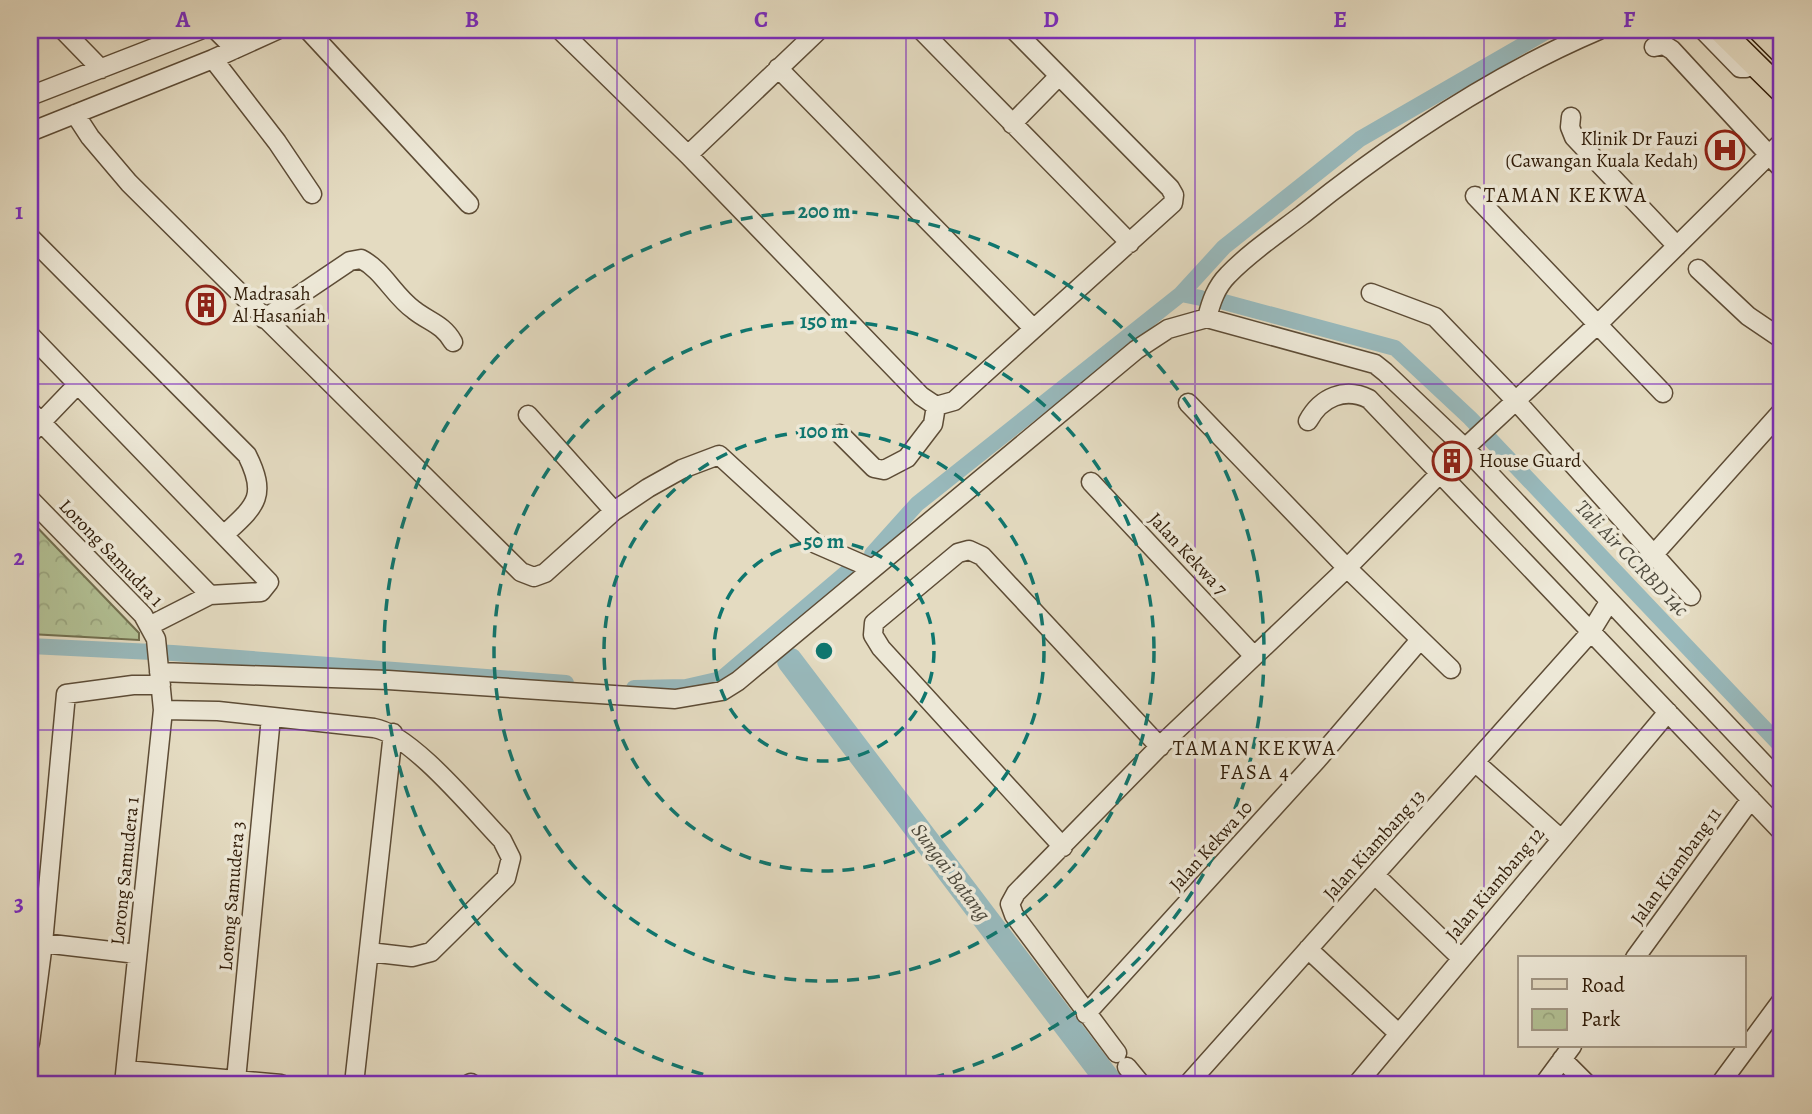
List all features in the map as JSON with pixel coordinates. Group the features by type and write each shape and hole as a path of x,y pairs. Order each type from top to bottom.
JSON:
{"main road":[{"path":"1720,30 1782,91"},
{"path":"1760,30 1782,52"}],"street":[{"path":"63,30 101,69"},
{"path":"30,96 200,30"},
{"path":"216,30 235,49"},
{"path":"30,132 213,60 277,30"},
{"path":"308,30 469,204"},
{"path":"560,30 688,155 921,396 936,406 954,401 1033,328 1168,211 1174,195 1014,30"},
{"path":"688,155 819,30"},
{"path":"921,30 1130,243"},
{"path":"1208,318 1211,302 1227,276 1345,180 1413,131 1550,51 1599,30"},
{"path":"1703,30 1740,68 1746,68 1752,61"},
{"path":"1654,47 1664,45 1672,50 1782,169"},
{"path":"213,60 277,142 312,194"},
{"path":"778,68 1033,328"},
{"path":"1012,124 1059,76"},
{"path":"75,114 129,183 521,572 534,577 545,573 614,511 664,478 719,455 816,544 871,568"},
{"path":"1571,117 1570,127 1574,137 1677,246"},
{"path":"1141,1084 1014,915 1010,904 1016,893 1160,747 1347,568 1471,443 1598,324 1782,142"},
{"path":"1475,196 1663,393"},
{"path":"30,237 247,455 254,469 258,493 254,507 225,534"},
{"path":"264,318 350,261 361,258 372,265 413,310 441,325 453,342"},
{"path":"1698,269 1748,316 1782,339"},
{"path":"1371,293 1435,317 1655,552 1691,596"},
{"path":"30,1043 43,943 66,694 133,685 159,673 388,681 675,699 722,691 738,681 1136,350 1168,329 1208,318 1375,364 1471,443 1609,602 1782,783"},
{"path":"30,335 267,577 268,585 261,592 210,595 154,632"},
{"path":"77,385 34,422 210,595"},
{"path":"1308,421 1343,392 1355,392 1369,400 1782,832"},
{"path":"1188,403 1419,641 1451,669"},
{"path":"840,433 874,468 884,470 907,458 933,424 936,406"},
{"path":"1655,552 1782,411"},
{"path":"528,415 614,511"},
{"name":"Jalan Kekwa 7","path":"1091,482 1254,656"},
{"name":"Lorong Samudra 1","path":"30,499 154,632"},
{"path":"1063,847 881,649 873,635 874,623 958,553 969,550 982,556 1160,747"},
{"name":"Jalan Kiambang 13","path":"1188,1084 1590,633 1609,602"},
{"name":"Lorong Samudera 1","path":"125,1077 163,710 154,632"},
{"name":"Jalan Kekwa 10","path":"1086,1014 1309,769 1419,641"},
{"path":"163,710 271,717 393,733 413,749 502,840 508,850 511,867 506,878 431,952 412,957 369,952"},
{"name":"Jalan Kiambang 12","path":"1357,1084 1668,712"},
{"name":"Lorong Samudera 3","path":"236,1080 271,717"},
{"path":"354,1084 393,733"},
{"path":"1476,762 1560,838"},
{"name":"Jalan Kiambang 11","path":"1636,956 1751,799"},
{"path":"1375,875 1461,958"},
{"path":"43,943 137,954"},
{"path":"1308,949 1398,1033"},
{"path":"1720,1084 1782,1000"},
{"path":"1544,1084 1567,1052 1587,1084"},
{"path":"125,1077 281,1084"}],"green space":[{"path":"30,520 139,633 139,640 30,634"}],"waterway":[{"path":"872,554 917,504 1181,294 1224,247 1360,139 1549,30"},
{"name":"Tali Air CCRBD 14c","path":"1181,294 1201,298"},
{"name":"Tali Air CCRBD 14c","path":"1224,302 1395,348 1470,418 1782,747"},
{"path":"634,688 686,687 721,679 847,572"},
{"path":"30,646 173,653 566,683"},
{"name":"Sungai Batang","path":"790,661 1111,1084"}],"place":[{"name":"Klinik Dr Fauzi (Cawangan Kuala Kedah)","path":"1725,150"},
{"name":"Madrasah Al Hasaniah","path":"206,305"},
{"name":"House Guard","path":"1452,461"}],"district":[{"name":"TAMAN KEKWA","path":"1566,195"},
{"name":"TAMAN KEKWA FASA 4","path":"1255,760"}]}
